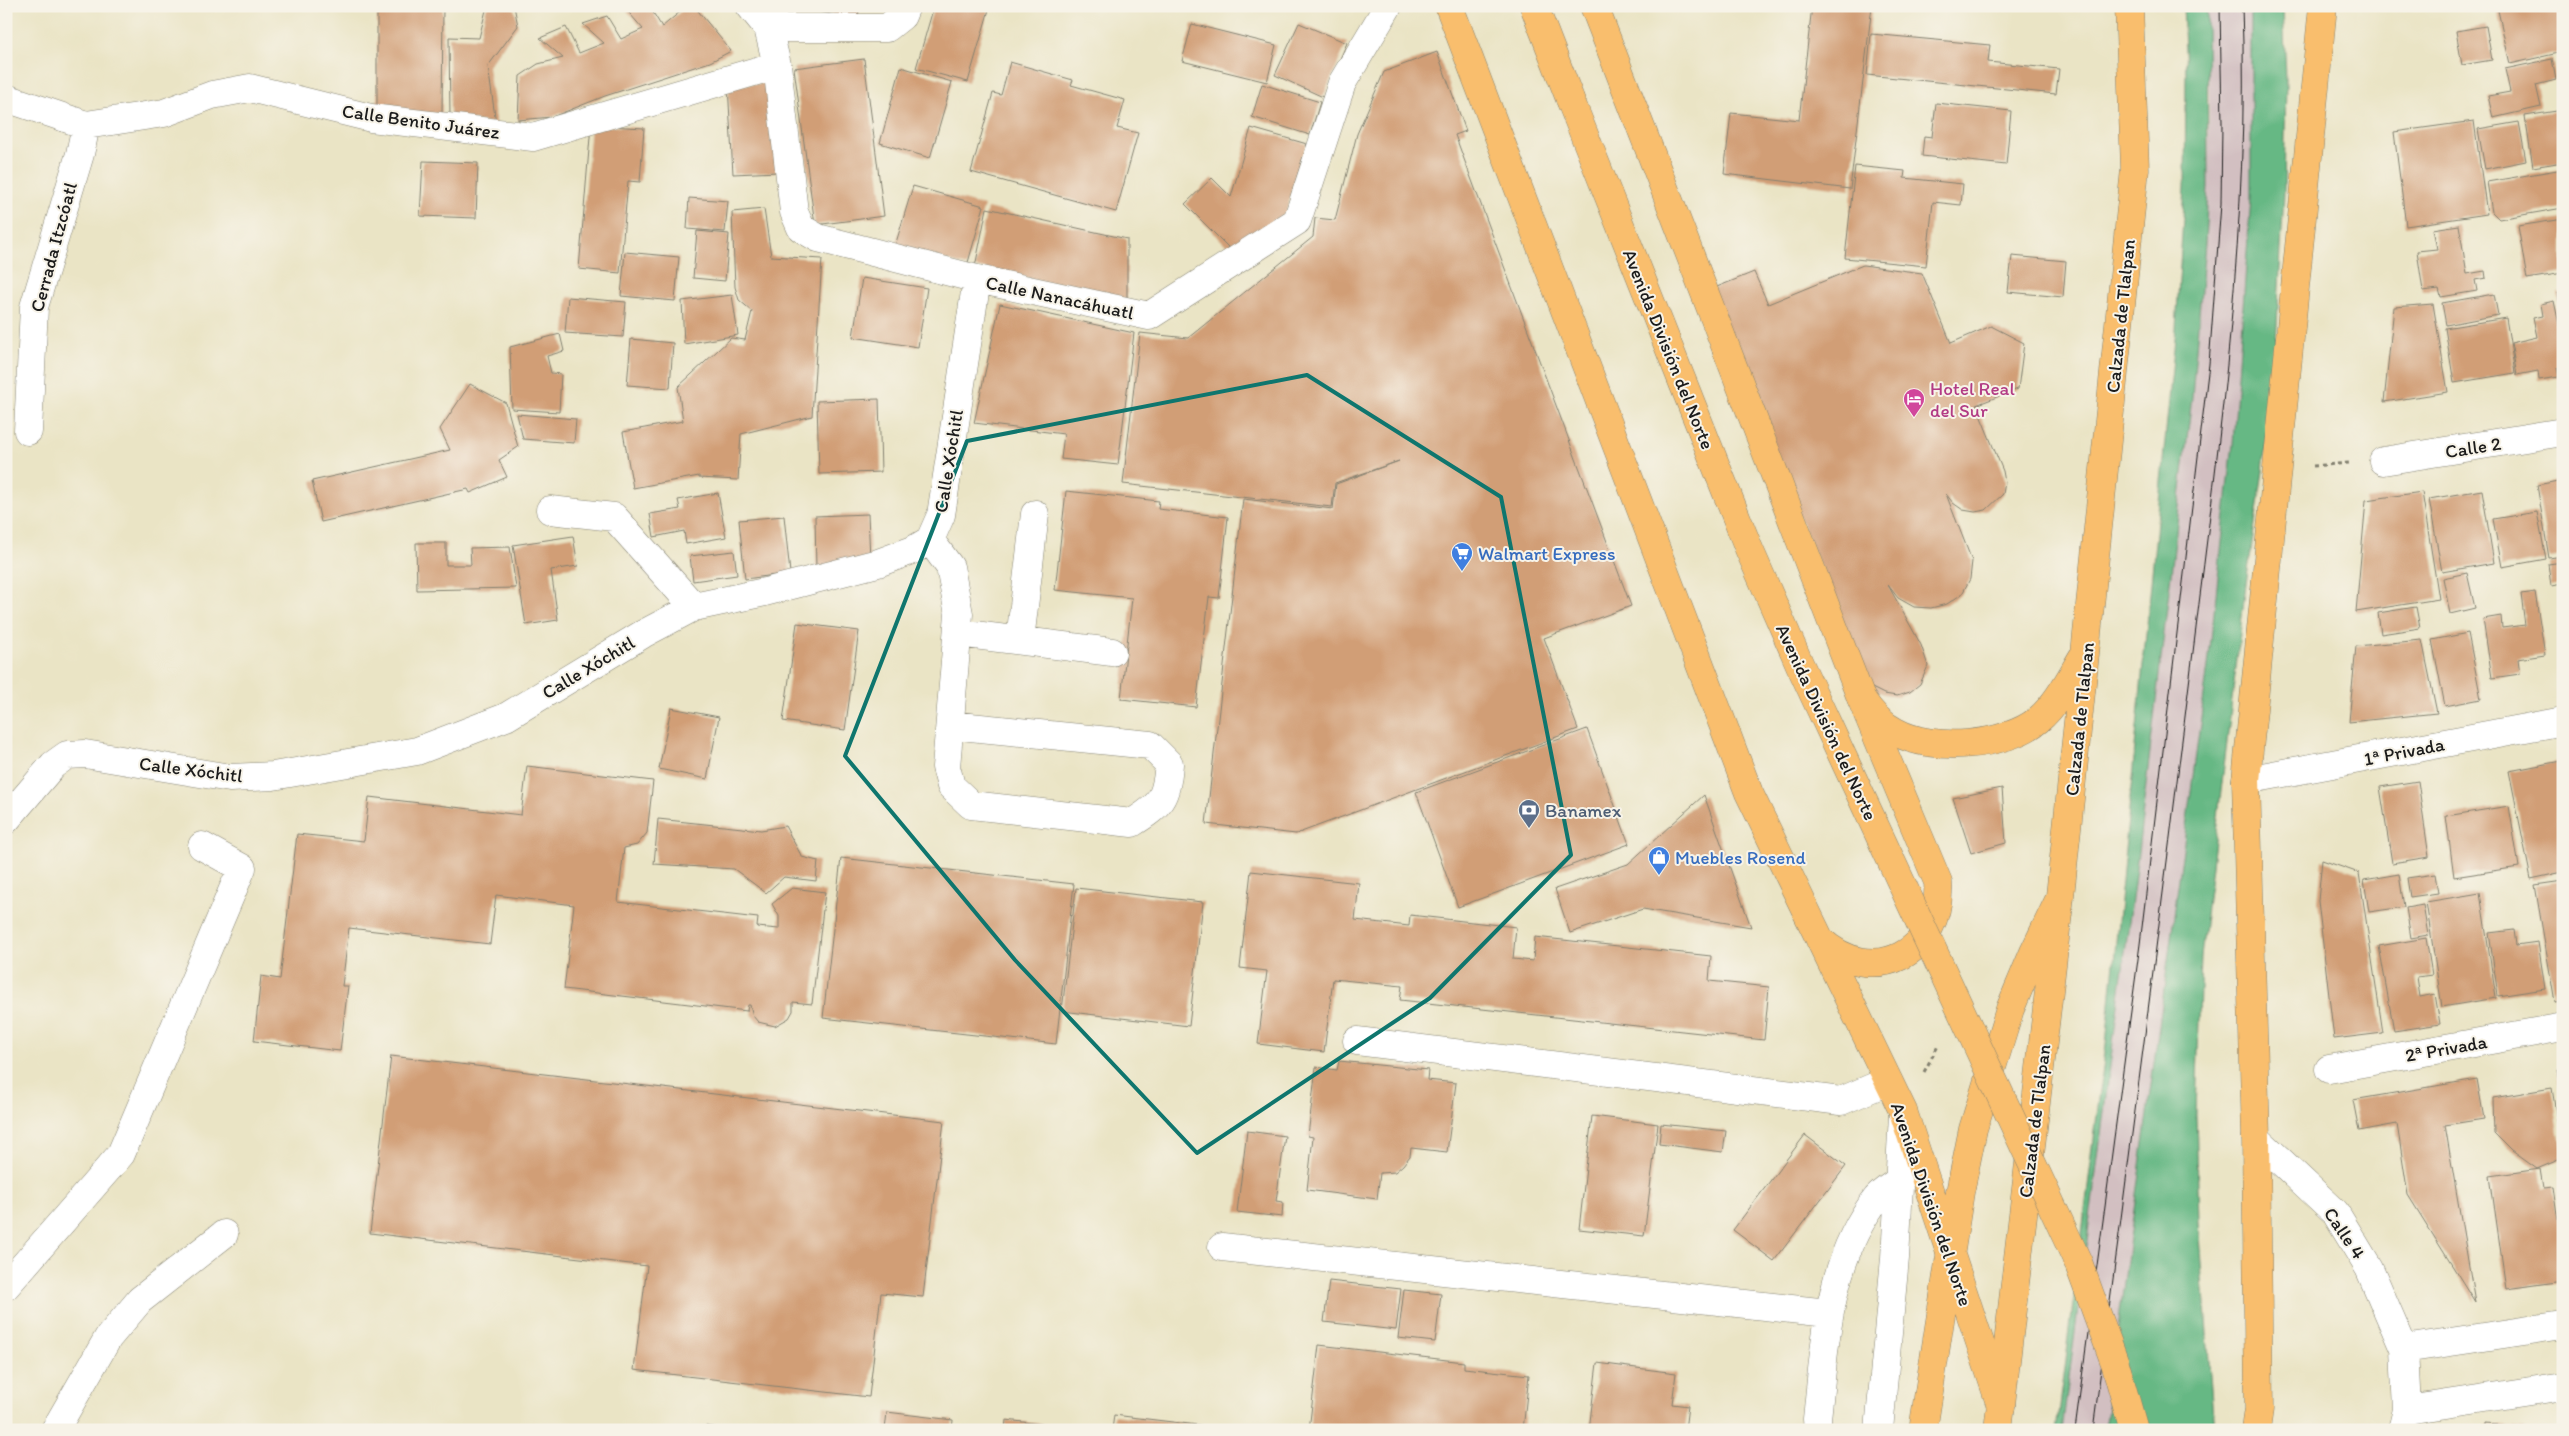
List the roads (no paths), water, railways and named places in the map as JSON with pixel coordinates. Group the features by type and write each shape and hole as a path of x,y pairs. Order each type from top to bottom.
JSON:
{"main road":[{"name":"Avenida División del Norte","path":"1449,6 1749,793 1903,1111 2000,1418"},
{"name":"Avenida División del Norte","path":"1534,6 1748,549 1804,674 2078,1262 2115,1363 2134,1430"},
{"path":"1594,6 1861,698 1933,866 1938,882 1939,899 1929,931 1918,944 1905,954 1887,961 1868,963 1849,960 1832,952 1819,940"},
{"name":"Calzada de Tlalpan","path":"2000,1418 2060,896 2135,170 2130,6"},
{"path":"2256,1430 2258,1400 2256,1138 2246,780 2323,6"},
{"path":"1861,698 1882,723 1914,740 1932,744 1977,742 2000,738 2036,721 2050,708 2085,653"},
{"path":"1923,1430 1950,1256 1973,1129 1990,1067 2030,960 2060,896"}],"street":[{"name":"Calle Nanacáhuatl","path":"750,6 768,28 777,64 794,212 801,228 818,238 977,279 1149,316 1297,221 1342,83 1388,6"},
{"path":"768,28 887,28 902,16 906,6"},
{"name":"Calle Benito Juárez","path":"6,98 86,125 164,113 212,95 250,88 371,118 533,137 777,64"},
{"name":"Cerrada Itzcóatl","path":"28,431 34,307 80,154 86,125"},
{"name":"Calle Xóchitl","path":"6,820 53,765 67,756 85,754 230,778 273,776 417,750 506,717 643,634 694,607 765,592 878,562 913,550 930,540 941,515 977,279"},
{"name":"Calle 2","path":"2370,462 2563,432"},
{"path":"550,510 614,517 694,607"},
{"path":"1020,640 1035,514"},
{"path":"930,540 950,567 959,614 946,767 951,786 971,805 1132,823 1152,810 1167,790 1169,764 1150,745 950,726"},
{"path":"958,633 1112,652"},
{"name":"1ª Privada","path":"2246,780 2563,721"},
{"path":"6,1286 122,1154 242,868 202,846"},
{"name":"2ª Privada","path":"2329,1069 2563,1027"},
{"path":"1357,1041 1841,1101 1888,1081"},
{"path":"1879,1430 1901,1179 1903,1111"},
{"name":"Calle 4","path":"2256,1138 2335,1212 2369,1268 2404,1349 2405,1420 2563,1386"},
{"path":"1818,1430 1817,1419 1828,1313 1840,1273 1856,1233 1878,1197 1901,1179"},
{"path":"55,1430 108,1338 140,1300 224,1234"},
{"path":"1222,1247 1828,1313"},
{"path":"2404,1349 2563,1325"}],"tram line":[{"path":"2075,1430 2140,944 2209,364 2221,204 2220,6"},
{"path":"2093,1430 2157,939 2223,406 2231,326 2242,166 2242,6"}],"place":[{"name":"Hotel Real del Sur","path":"1914,418"},
{"name":"Walmart Express","path":"1462,572"},
{"name":"Banamex","path":"1529,829"},
{"name":"Muebles Rosend","path":"1659,876"}]}
